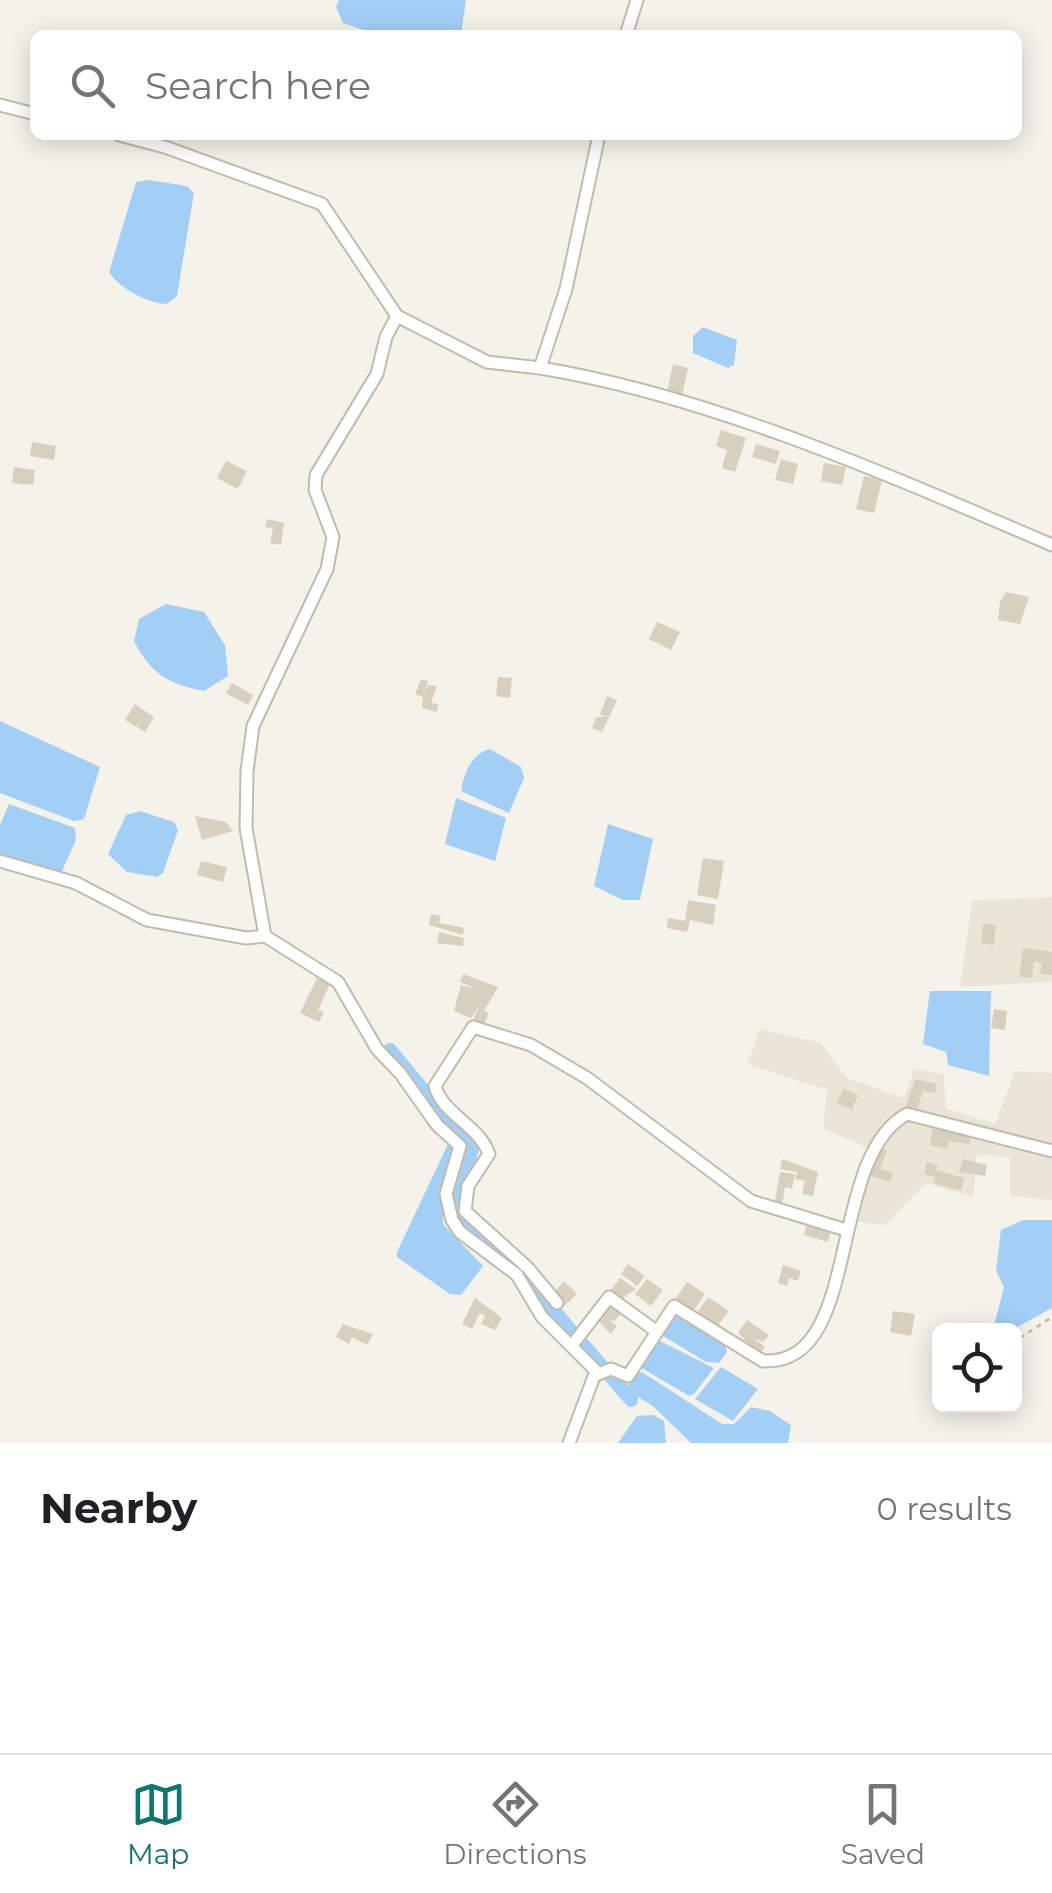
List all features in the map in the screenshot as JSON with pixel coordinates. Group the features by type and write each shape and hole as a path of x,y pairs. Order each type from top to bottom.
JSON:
{"street":[{"path":"628,30 637,0"},
{"path":"0,105 30,113"},
{"path":"140,140 322,204 397,316 487,362 593,377 778,435 1052,545"},
{"path":"540,368 566,290 598,140"},
{"path":"265,936 246,828 253,726 327,570 332,536 315,490 316,475 377,374 386,337 397,316"},
{"path":"0,861 76,882 147,920 246,938 265,936 338,982 376,1048 400,1072 437,1125 456,1140 460,1153 446,1194 452,1220 460,1232 517,1276 542,1317 573,1344 596,1375"},
{"path":"557,1303 528,1268 466,1211 468,1186 488,1154 469,1125 440,1101 435,1086 473,1027 530,1044 587,1078 751,1200 846,1230"},
{"path":"569,1443 596,1375 611,1369 628,1376 674,1306 763,1361 796,1354 816,1336 825,1317 850,1206 888,1124 907,1114 1052,1151"},
{"path":"573,1344 609,1297 656,1332"}],"path":[{"path":"1022,1337 1052,1316"}],"shaded area":[{"path":"1052,897 1052,982 960,987 972,901"},
{"path":"760,1029 821,1043 847,1078 904,1098 914,1069 944,1074 946,1108 995,1124 1015,1071 1052,1073 1052,1200 1010,1196 1010,1157 977,1155 973,1197 926,1183 884,1226 848,1219 869,1149 823,1128 827,1090 747,1064"}],"water":[{"path":"339,0 466,0 462,30 364,30 343,23 336,7"},
{"path":"149,180 187,186 194,193 177,296 167,304 135,294 109,272 136,182"},
{"path":"703,327 737,340 734,365 728,368 693,353 693,336"},
{"path":"166,604 204,612 225,645 228,676 204,691 171,681 147,662 134,641 139,619"},
{"path":"0,721 100,767 84,819 74,821 0,793"},
{"path":"490,749 521,767 524,778 509,813 461,791 470,765"},
{"path":"456,798 506,818 495,861 445,844"},
{"path":"9,804 75,828 76,840 61,873 0,855 0,825"},
{"path":"140,811 174,822 178,830 163,873 157,877 127,872 108,854 126,815"},
{"path":"608,824 653,839 640,900 623,900 594,886"},
{"path":"930,991 991,991 989,1076 948,1065 946,1052 923,1044"},
{"path":"448,1144 455,1151 443,1190 443,1224 483,1266 461,1295 450,1294 397,1257"},
{"path":"1023,1220 1052,1220 1052,1308 1022,1324 995,1323 1004,1287 996,1271 1001,1230"},
{"path":"673,1311 724,1344 727,1352 719,1363 706,1362 660,1334"},
{"path":"656,1339 714,1368 694,1394 689,1396 640,1367"},
{"path":"721,1367 758,1389 733,1421 695,1399"},
{"path":"642,1372 722,1424 734,1424 751,1407 770,1411 791,1425 788,1443 691,1443 653,1406 626,1390 633,1375"},
{"path":"653,1415 664,1421 666,1443 618,1443 637,1416"}],"building":[{"path":"673,364 688,368 681,400 666,397"},
{"path":"721,430 746,438 735,472 722,468 727,450 716,446"},
{"path":"32,442 56,446 54,460 30,456"},
{"path":"756,444 780,451 776,464 752,457"},
{"path":"781,459 798,464 793,484 775,480"},
{"path":"226,461 247,471 238,489 217,478"},
{"path":"824,463 846,467 842,485 821,481"},
{"path":"14,467 35,470 33,485 12,483"},
{"path":"864,476 882,480 874,513 856,509"},
{"path":"267,519 284,523 281,545 270,543 273,528 265,527"},
{"path":"1006,592 1029,597 1020,624 998,620 1000,602"},
{"path":"657,622 680,632 671,650 649,639"},
{"path":"498,677 512,678 510,698 496,696"},
{"path":"421,679 428,681 424,694 428,685 437,686 431,703 438,704 437,712 422,708 423,697 415,694"},
{"path":"232,683 253,695 248,705 226,693"},
{"path":"607,696 617,700 602,732 592,728 596,717 607,717 600,715"},
{"path":"135,704 154,717 145,732 137,727 141,719 136,727 125,720"},
{"path":"195,816 226,822 233,831 202,840"},
{"path":"703,858 724,861 718,899 697,895"},
{"path":"201,861 227,867 223,882 197,875"},
{"path":"688,900 716,905 713,925 690,920 687,932 667,928 668,918 685,921"},
{"path":"431,914 441,916 439,923 464,928 463,935 429,925"},
{"path":"983,924 996,925 994,945 981,943"},
{"path":"439,932 464,938 463,946 437,943"},
{"path":"1023,948 1052,952 1052,975 1040,974 1042,963 1034,962 1032,978 1019,977"},
{"path":"463,974 498,987 484,1011 489,1012 483,1027 472,1022 479,1007 471,1018 454,1011 461,985 477,989 460,982"},
{"path":"317,978 330,984 318,1010 324,1012 319,1022 300,1013"},
{"path":"994,1009 1007,1011 1005,1030 991,1028"},
{"path":"915,1079 937,1084 935,1093 923,1091 916,1112 904,1111"},
{"path":"843,1089 858,1095 852,1110 837,1103"},
{"path":"933,1125 971,1135 969,1144 949,1141 947,1149 930,1145"},
{"path":"880,1148 887,1151 880,1169 893,1173 890,1182 868,1175"},
{"path":"782,1159 818,1172 813,1196 802,1194 805,1181 795,1179 797,1172 780,1169"},
{"path":"963,1159 987,1165 985,1176 959,1172"},
{"path":"927,1162 938,1165 936,1170 964,1178 961,1190 934,1184 936,1177 924,1174"},
{"path":"780,1172 795,1174 792,1189 785,1187 782,1207 774,1206"},
{"path":"808,1219 832,1226 828,1242 804,1235"},
{"path":"628,1264 645,1276 637,1286 621,1274"},
{"path":"783,1265 801,1271 798,1281 789,1278 787,1286 778,1283"},
{"path":"620,1278 636,1289 618,1301 608,1294"},
{"path":"647,1279 663,1290 651,1306 635,1294"},
{"path":"564,1281 577,1294 561,1309 554,1293"},
{"path":"687,1282 705,1294 692,1313 674,1301"},
{"path":"708,1297 729,1311 717,1327 697,1313"},
{"path":"475,1298 502,1318 495,1330 481,1324 485,1316 480,1313 472,1329 462,1324"},
{"path":"611,1300 623,1310 615,1321 609,1320 617,1326 611,1334 596,1319"},
{"path":"893,1311 915,1314 911,1336 890,1332"},
{"path":"747,1320 769,1335 763,1342 753,1338 765,1347 759,1355 738,1333"},
{"path":"343,1324 373,1334 367,1345 352,1337 349,1344 336,1337"}],"waterway":[{"path":"390,1050 472,1149 458,1200 463,1217 529,1282 631,1400"}]}
